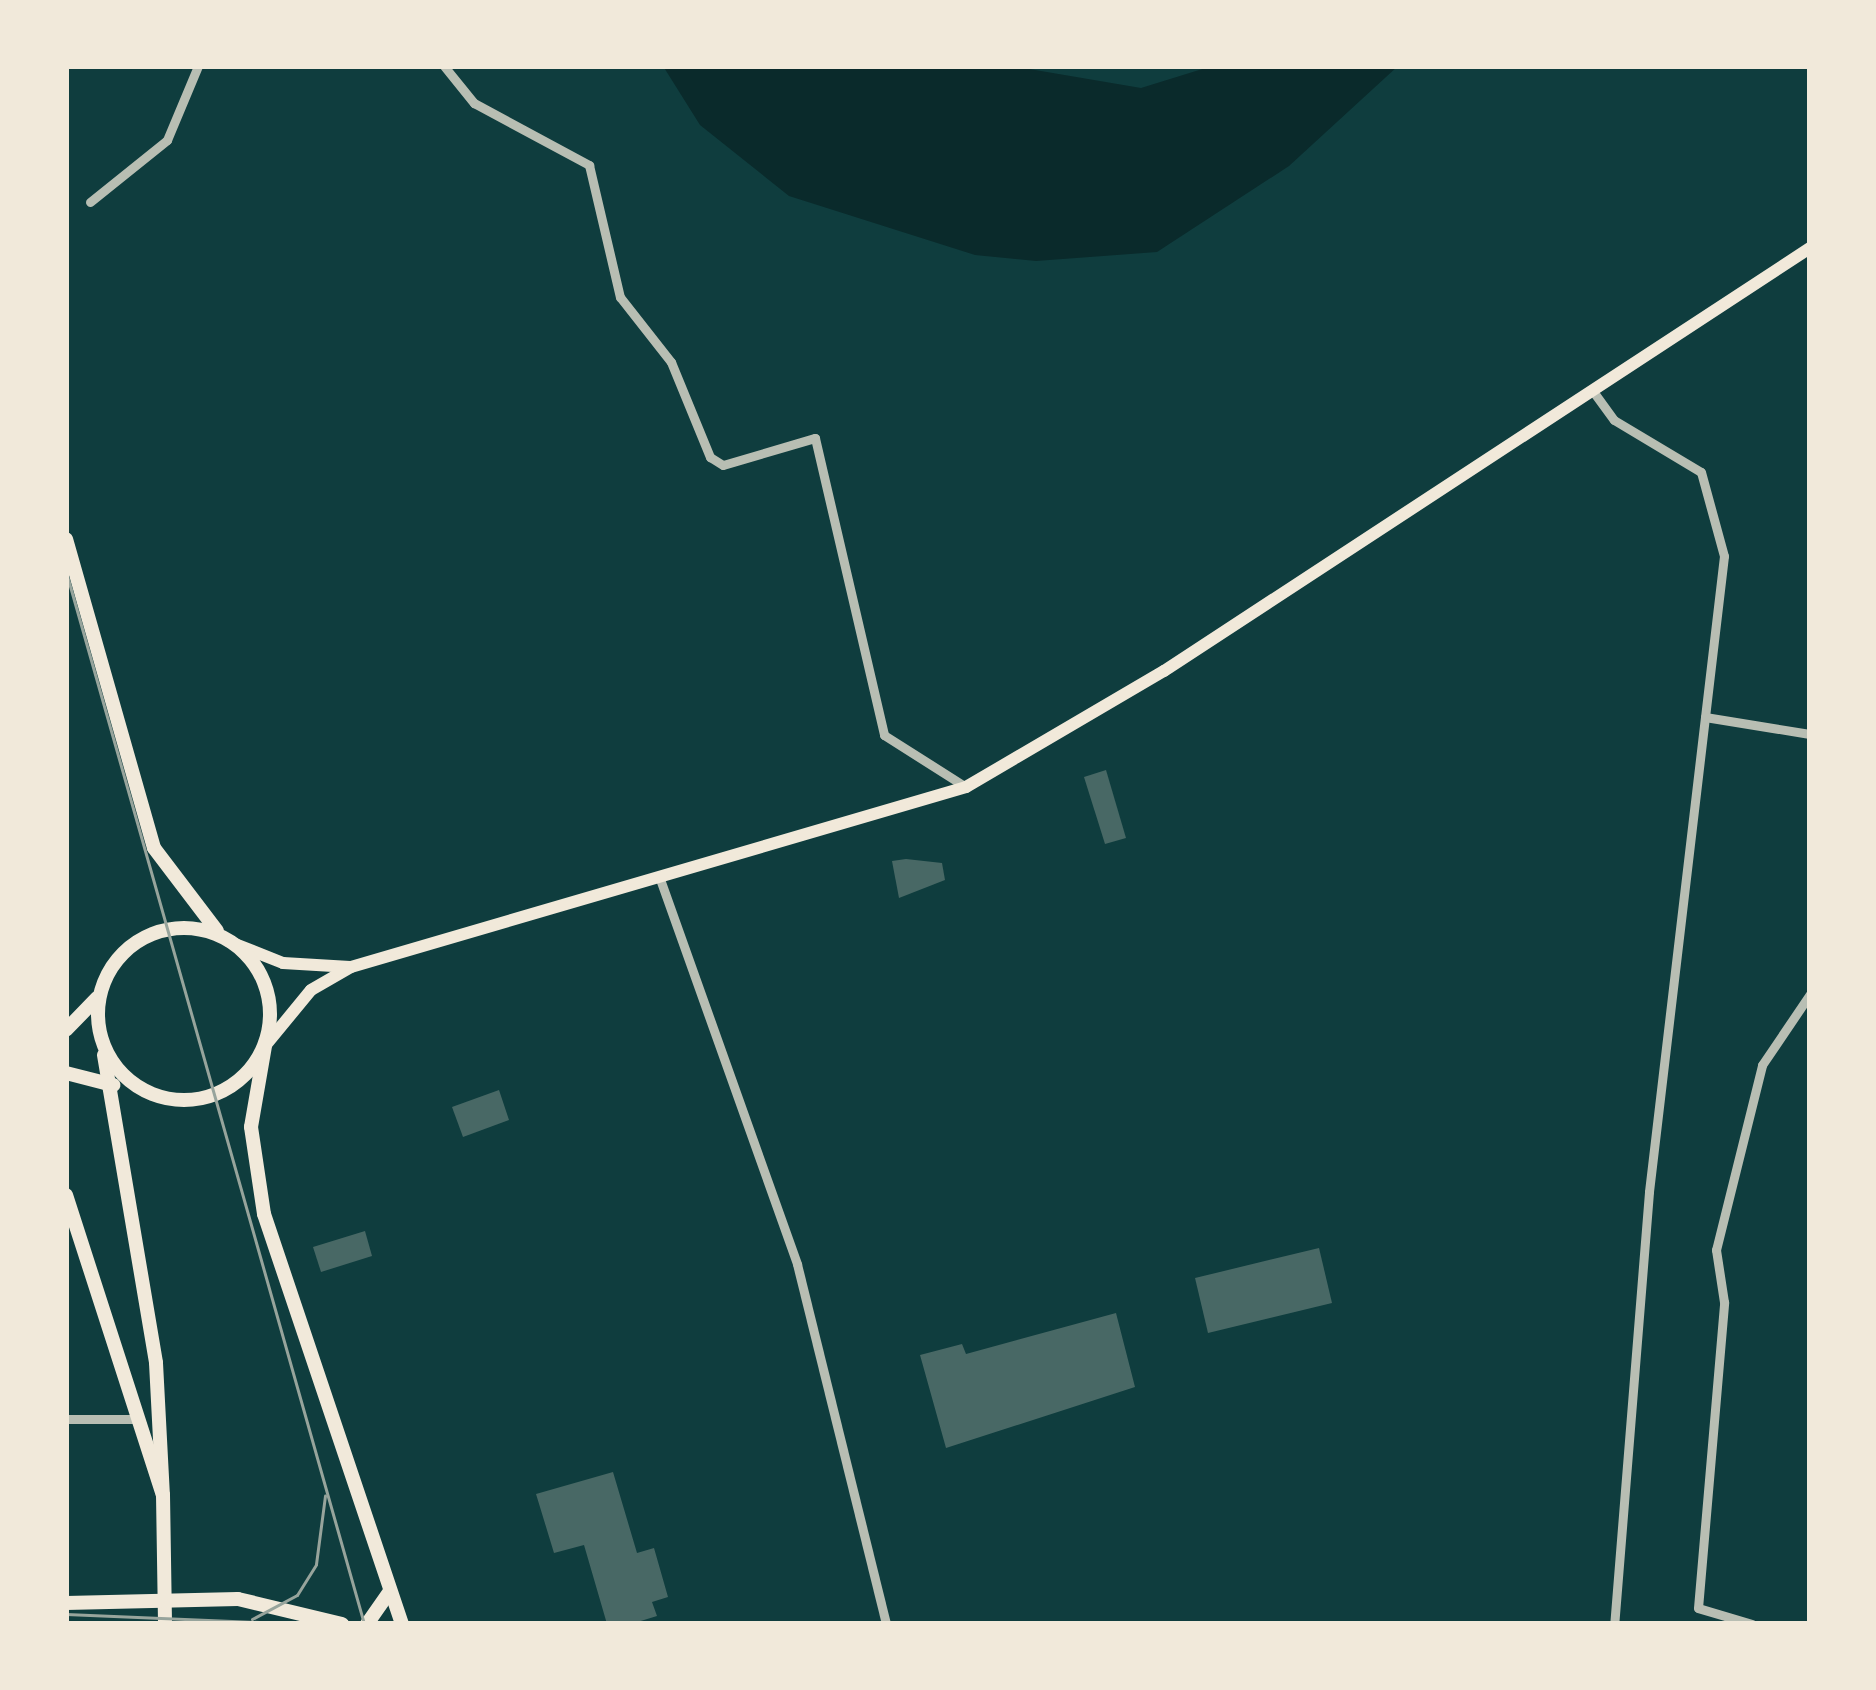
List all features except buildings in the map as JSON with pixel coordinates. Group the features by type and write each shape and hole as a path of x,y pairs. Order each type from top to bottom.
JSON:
{"main road":[{"path":"66,1073 146,1091 218,1093 265,1046 310,989 351,967 966,787 1595,394 1810,248"},
{"path":"66,539 154,848 181,897 230,941 267,990 265,1046 251,1105 259,1195 402,1624"},
{"path":"66,1030 151,935 192,929 284,963 351,967"},
{"path":"102,988 100,1033 156,1363 165,1624"},
{"path":"100,1033 146,1091"},
{"path":"66,1195 163,1495"},
{"path":"367,1624 390,1591"},
{"path":"66,1603 262,1601 342,1624"}],"street":[{"path":"89,202 167,140 198,66"},
{"path":"444,66 474,103 589,164 620,297 670,362 710,457 723,465 815,438 884,735 966,787"},
{"path":"1595,394 1614,420 1701,472 1724,556 1614,1624"},
{"path":"1705,717 1810,734"},
{"path":"660,879 797,1264 886,1624"},
{"path":"1696,1624 1724,1302 1715,1250 1762,1064 1810,994"},
{"path":"66,1419 138,1419"},
{"path":"1698,1608 1752,1624"}],"water":[{"path":"663,66 1012,66 1141,88 1212,66 1398,66 1289,166 1157,252 1036,261 975,255 789,196 700,125"}],"tram line":[{"path":"66,572 364,1624"},
{"path":"252,1619 297,1595 316,1564 325,1496"},
{"path":"66,1614 305,1624"}]}
